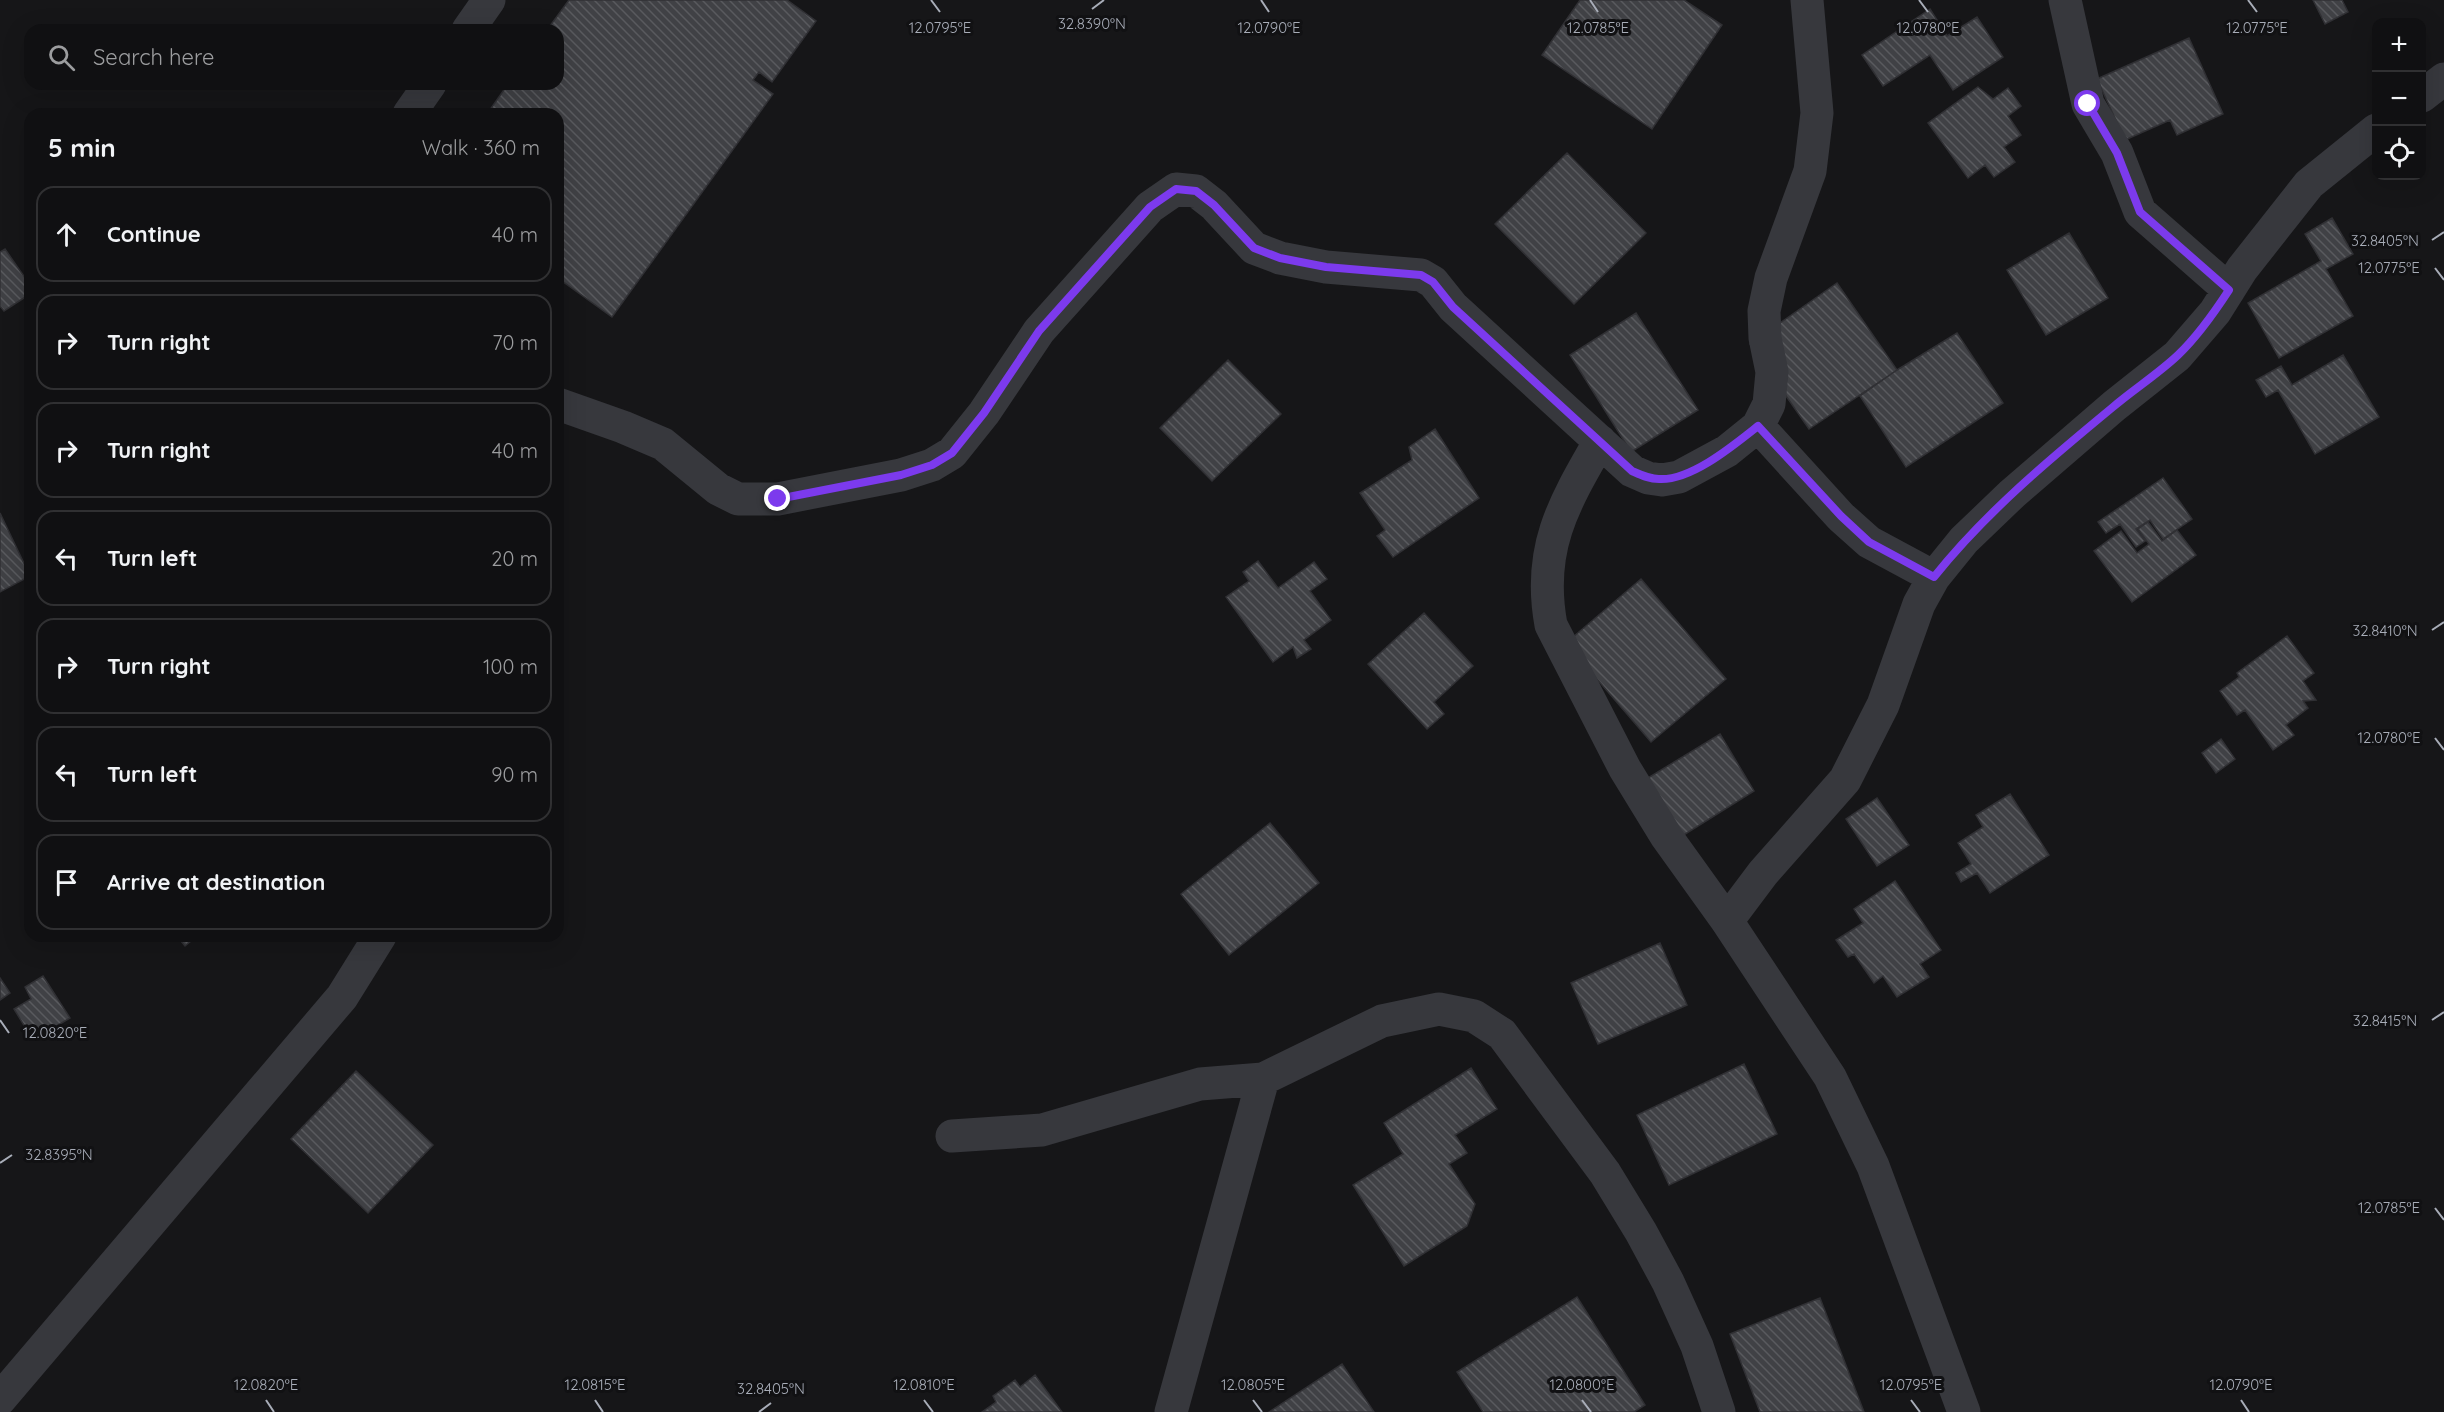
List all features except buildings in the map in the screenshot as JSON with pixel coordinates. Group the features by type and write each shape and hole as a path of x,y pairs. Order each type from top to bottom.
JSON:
{"street":[{"path":"472,24 489,0"},
{"path":"564,406 663,444 718,489 738,499 778,499 901,475 932,465 952,453 984,413 1039,331 1074,291 1150,207 1176,189 1196,191 1214,205 1254,248 1280,258 1326,267 1421,275 1433,282 1453,307 1632,471 1648,478 1662,480 1679,477 1727,451 1758,426 1769,404 1772,372 1765,338 1764,311 1771,278 1810,171 1817,113 1807,0"},
{"path":"2065,0 2088,104 2117,153 2140,212 2229,290"},
{"path":"2426,92 2444,79"},
{"path":"413,108 426,90"},
{"path":"1727,921 1763,873 1845,780 1883,705 1919,604 1934,577 1964,540 2012,494 2114,406 2177,356 2215,312 2270,231 2309,184 2372,133"},
{"path":"1758,426 1841,516 1869,542 1934,577"},
{"path":"1600,441 1557,523 1547,570 1546,599 1551,625 1624,769 1666,836 1727,921 1830,1077 1873,1166 1964,1412"},
{"path":"0,1399 342,997 376,942"},
{"path":"952,1136 1042,1130 1200,1084 1263,1079 1382,1021 1438,1009 1474,1016 1502,1034 1605,1173 1668,1282 1696,1346 1719,1412"},
{"path":"1172,1412 1263,1079"}],"route":[{"path":"778,499 901,475 932,465 952,453 984,413 1039,331 1150,207 1176,189 1196,191 1214,205 1254,248 1280,258 1326,267 1421,275 1433,282 1453,307 1632,471 1648,478 1662,480 1679,477 1727,451 1758,426 1841,516 1869,542 1934,577 1964,540 2012,494 2114,406 2177,356 2215,312 2229,290 2140,212 2117,153 2088,104"}]}
